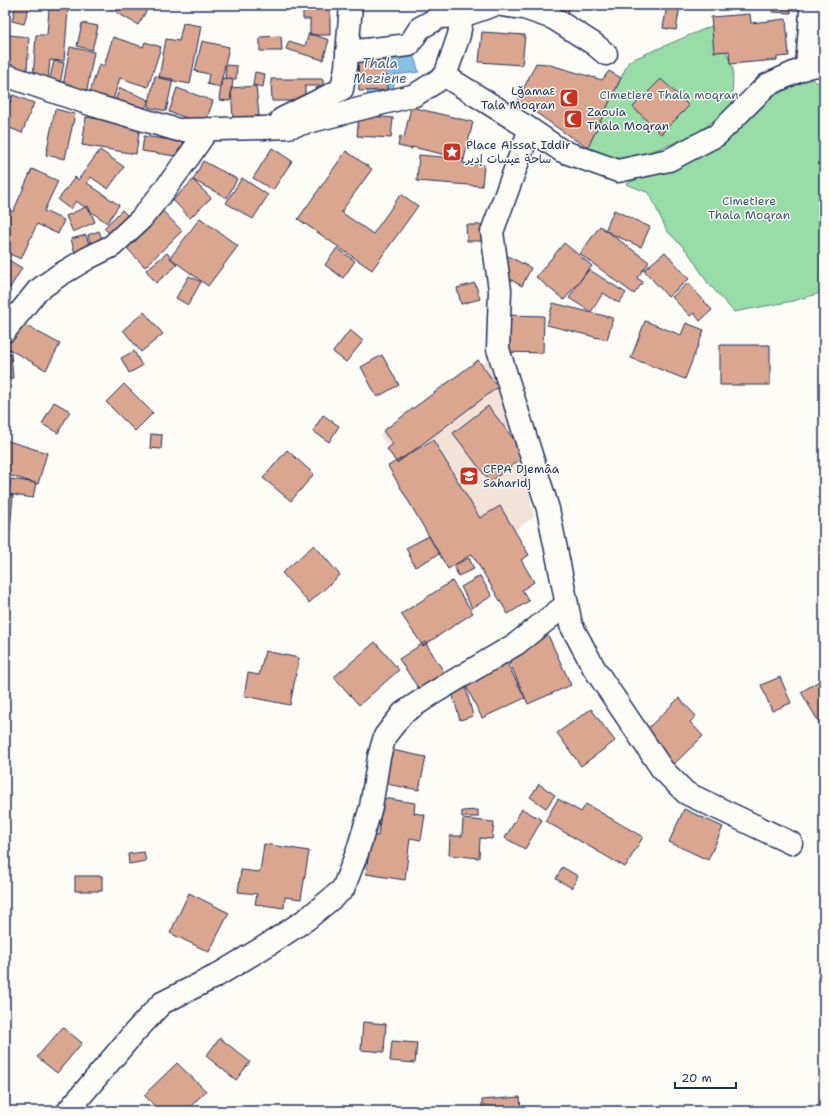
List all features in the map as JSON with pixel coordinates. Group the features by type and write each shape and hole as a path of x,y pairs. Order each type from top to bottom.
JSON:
{"street":[{"path":"263,128 342,89 348,49 351,5"},
{"path":"348,49 409,45 420,28 440,17 463,10 494,5"},
{"path":"502,5 524,8 553,18 594,44 606,54"},
{"path":"445,76 530,129 562,151 618,171 669,160 717,135 767,85 816,65 811,12 812,5"},
{"path":"5,75 96,106 178,130 288,127 416,95 445,76 459,35 463,10"},
{"path":"5,331 37,291 88,258 112,246 141,219 174,177 208,129"},
{"path":"530,129 492,232 500,290 498,349 548,509 571,625 594,668 662,769 686,793 791,843"},
{"path":"68,1111 133,1034 162,1003 216,976 268,944 307,919 343,889 357,852 371,807 379,757 385,736 403,713 430,695 516,644 567,604"}],"shaded area":[{"name":"CFPA Djemâa Saharidj","path":"487,360 511,397 534,517 475,558 380,435"}],"green space":[{"name":"Cimetiere Thala moqran","path":"723,21 724,46 733,69 732,104 695,135 634,158 611,159 588,147 629,61"},
{"name":"Cimetiere Thala Moqran","path":"811,79 824,86 824,292 793,301 734,312 707,282 688,252 667,231 649,193 626,184 680,159 781,83"}],"water":[{"name":"Thala Meziene","path":"412,51 419,72 394,75 394,90 368,96 363,59"}],"building":[{"path":"5,5 12,5 9,17 5,16"},
{"path":"16,5 29,5 24,24 12,21"},
{"path":"113,5 150,5 138,25 111,9"},
{"path":"303,5 330,5 330,35 310,35 310,19 303,19"},
{"path":"551,5 570,5 566,22 548,18"},
{"path":"667,5 680,6 676,30 663,28"},
{"path":"773,5 792,5 791,13 772,12"},
{"path":"49,9 68,10 64,61 50,60 48,80 33,79 36,35 47,35"},
{"path":"750,14 751,23 786,19 789,56 777,57 777,60 730,64 729,51 714,52 711,17"},
{"path":"817,20 824,22 824,39 812,36"},
{"path":"82,23 98,26 92,50 77,46"},
{"path":"183,23 201,26 190,84 159,78 166,39 179,41"},
{"path":"482,32 525,35 522,65 479,62"},
{"path":"309,33 329,40 323,60 286,49 289,41 305,46"},
{"path":"8,35 29,37 27,70 5,68"},
{"path":"281,36 282,51 260,51 260,37"},
{"path":"113,37 143,47 145,42 161,47 148,87 120,78 113,100 90,92 99,64 104,66"},
{"path":"202,41 229,47 220,87 207,84 209,74 195,71"},
{"path":"70,47 94,52 87,90 63,86"},
{"path":"386,55 387,90 359,91 358,56"},
{"path":"54,61 64,63 60,84 49,82"},
{"name":"Zaouia Thala Moqran","path":"536,63 547,64 602,80 609,71 621,78 588,147 572,138 518,100"},
{"path":"226,65 237,66 236,79 225,78"},
{"path":"255,72 265,74 263,87 253,85"},
{"path":"155,76 173,79 166,111 148,107"},
{"path":"222,78 233,80 230,101 219,100"},
{"path":"271,79 323,79 323,86 305,86 305,101 272,101"},
{"path":"661,79 689,106 661,134 633,107"},
{"path":"256,86 259,116 233,118 231,88"},
{"path":"120,88 149,100 143,113 115,101"},
{"path":"177,88 213,101 205,124 169,112"},
{"path":"5,93 12,96 5,112"},
{"path":"13,95 34,103 22,133 5,126 5,115"},
{"path":"411,107 473,122 464,159 412,147 412,149 398,146 400,136 404,138"},
{"path":"55,109 75,114 65,159 46,155"},
{"path":"359,115 393,118 391,138 357,136"},
{"path":"86,117 140,126 136,154 82,145"},
{"path":"144,136 184,142 182,157 142,151"},
{"path":"272,148 292,161 273,190 253,178"},
{"path":"100,150 124,167 108,189 91,177 87,183 119,205 107,223 76,201 70,209 58,200 75,177 78,180"},
{"path":"346,151 372,169 341,212 373,234 401,194 418,206 372,270 298,219"},
{"path":"419,155 464,159 463,163 484,165 482,186 417,181"},
{"path":"203,161 237,179 227,198 193,180"},
{"path":"32,169 58,181 44,211 64,220 58,234 37,224 21,259 5,252 5,215 8,209 13,212"},
{"path":"242,178 268,195 253,219 226,203"},
{"path":"193,180 211,198 190,218 173,200"},
{"path":"88,206 95,222 73,232 66,216"},
{"path":"158,206 182,231 145,267 121,242"},
{"path":"122,210 133,221 115,239 104,228"},
{"path":"614,210 650,227 641,247 605,231"},
{"path":"200,218 238,246 208,286 170,258"},
{"path":"466,225 485,225 485,241 467,241"},
{"path":"600,226 649,262 637,278 643,282 634,294 580,254"},
{"path":"99,231 103,241 91,245 88,235"},
{"path":"86,235 92,253 76,257 71,239"},
{"path":"564,243 592,266 564,300 536,277"},
{"path":"337,248 355,261 343,278 325,265"},
{"path":"665,252 689,279 668,297 644,270"},
{"path":"167,253 177,265 156,283 146,270"},
{"path":"508,256 531,268 522,286 499,273"},
{"path":"5,258 22,268 10,288 5,285"},
{"path":"588,269 626,293 619,303 603,293 591,312 569,298"},
{"path":"189,276 201,282 188,305 176,298"},
{"path":"475,283 480,299 461,304 457,288"},
{"path":"688,283 712,310 700,321 694,313 690,316 672,297"},
{"path":"553,303 613,318 607,340 547,325"},
{"path":"144,312 163,334 141,352 123,330"},
{"path":"507,315 544,316 543,353 505,352"},
{"path":"18,321 60,344 46,370 5,347 5,344"},
{"path":"645,321 681,335 686,323 704,330 685,379 631,358"},
{"path":"350,330 363,341 346,362 333,352"},
{"path":"720,345 770,345 770,385 720,385"},
{"path":"134,351 142,366 129,373 121,358"},
{"path":"11,354 13,378 5,379 5,355"},
{"path":"382,355 399,385 377,397 361,367"},
{"path":"478,360 498,387 397,463 387,449 393,444 383,431"},
{"path":"124,384 153,413 135,431 106,402"},
{"path":"54,402 70,411 58,433 42,424"},
{"path":"488,406 526,455 490,482 453,433"},
{"path":"323,415 339,426 329,442 313,431"},
{"path":"151,434 162,435 161,449 150,448"},
{"path":"5,440 47,453 38,484 5,474"},
{"path":"433,440 480,518 500,506 529,555 521,560 534,582 522,590 529,601 508,614 472,554 448,569 388,466"},
{"path":"287,450 314,474 291,501 263,478"},
{"path":"11,479 36,483 33,498 8,494"},
{"path":"5,494 13,495 10,532 5,531"},
{"path":"429,536 439,554 415,567 406,548"},
{"path":"314,545 340,575 309,603 282,573"},
{"path":"469,558 474,569 458,576 454,565"},
{"path":"480,576 492,596 472,608 461,587"},
{"path":"452,581 473,613 423,646 401,614"},
{"path":"547,633 571,685 528,704 505,652"},
{"path":"375,642 399,670 359,705 334,677"},
{"path":"425,642 444,672 419,689 399,659"},
{"path":"265,651 299,658 290,705 244,696 248,673 259,675"},
{"path":"507,663 525,698 482,718 465,684"},
{"path":"780,677 791,703 772,711 761,685"},
{"path":"824,678 824,721 820,724 801,692"},
{"path":"465,685 473,716 460,720 451,689"},
{"path":"679,698 696,716 690,722 703,736 672,766 642,734"},
{"path":"591,709 615,741 581,766 557,733"},
{"path":"387,749 426,757 419,790 381,783"},
{"path":"539,784 555,795 546,808 530,797"},
{"path":"383,798 415,803 414,813 425,815 421,840 410,838 405,880 366,874 371,835 378,836"},
{"path":"558,799 581,812 586,804 643,837 625,867 545,821"},
{"path":"522,809 542,820 525,849 505,838"},
{"path":"684,809 723,827 708,860 669,842"},
{"path":"478,810 478,817 462,817 462,811"},
{"path":"463,819 494,822 492,839 480,838 479,858 449,855 450,836 462,836"},
{"path":"264,844 309,851 301,899 285,897 284,908 255,904 257,894 238,892 241,870 260,872"},
{"path":"144,852 146,861 129,864 128,854"},
{"path":"562,867 578,876 572,888 556,879"},
{"path":"75,876 102,876 102,891 75,891"},
{"path":"189,893 229,913 209,952 170,933"},
{"path":"363,1022 386,1024 384,1052 361,1050"},
{"path":"63,1027 82,1043 57,1073 37,1057"},
{"path":"220,1038 250,1062 236,1080 206,1056"},
{"path":"392,1041 417,1043 415,1063 390,1061"},
{"path":"177,1063 206,1091 186,1111 160,1111 144,1095"},
{"path":"520,1097 521,1111 482,1111 482,1100"},
{"path":"455,1108 456,1111 429,1111"}],"place":[{"name":"Lǧamaε Tala Moqran","path":"569,98"},
{"name":"Zaouia Thala Moqran","path":"573,119"},
{"name":"Place Aissat Iddir ساحة عيسات إدير","path":"452,152"},
{"name":"CFPA Djemâa Saharidj","path":"469,476"}]}
